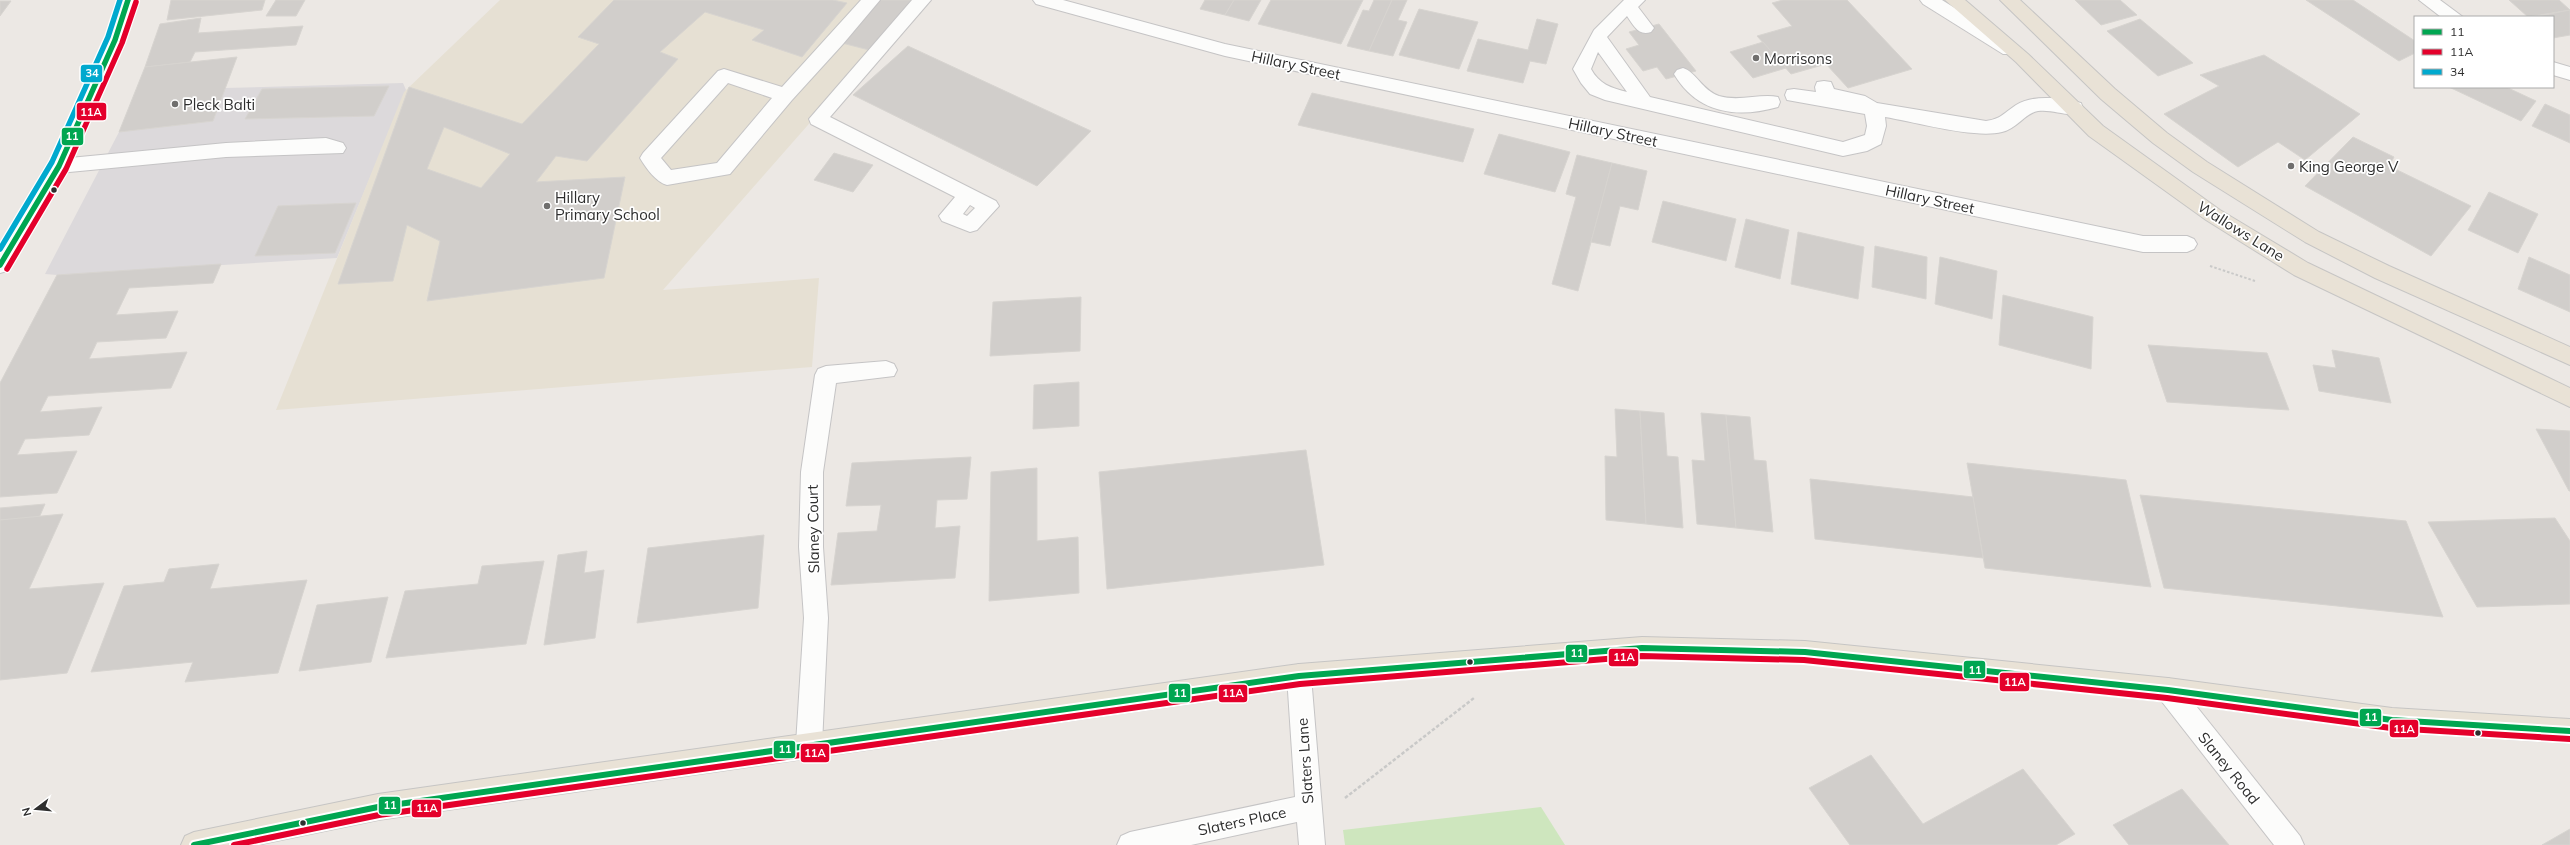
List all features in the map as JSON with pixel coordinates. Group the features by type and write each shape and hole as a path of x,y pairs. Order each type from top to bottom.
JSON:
{"highway":[{"name":"Wallows Lane","path":"1954,0 2022,58 2096,131 2132,158 2239,232 2301,269 2570,398"},
{"path":"2008,0 2131,113 2200,167 2312,237 2382,272 2570,356"},
{"path":"2096,131 2131,113"},
{"path":"2239,232 2270,211"},
{"path":"194,845 378,807 809,744 1299,676 1491,659 1642,648 1806,652 2168,690 2392,720 2570,731"}],"street":[{"path":"0,265 59,166 115,40 128,0"},
{"path":"785,95 724,75 650,158 667,178 723,169 785,95 837,40 871,0"},
{"path":"922,0 818,118 968,195"},
{"name":"Hillary Street","path":"1042,0 1225,50 2143,244 2187,244"},
{"path":"1929,0 2022,58"},
{"path":"2428,0 2452,16"},
{"path":"2456,0 2460,16"},
{"path":"1645,28 1632,3 1608,21 1586,56 1582,69 1587,79 1597,89 1645,104 1843,149 1860,146 1874,140 1878,125 1874,110 1868,103 1826,94 1824,87"},
{"path":"1598,38 1645,104"},
{"path":"2554,68 2570,74"},
{"path":"1683,74 1702,96 1719,101 1752,107 1770,102"},
{"path":"1794,95 1874,110 1986,128 2002,126 2012,120 2022,110 2037,104 2074,108"},
{"path":"59,166 226,150 326,145 336,148"},
{"name":"Slaney Court","path":"809,744 816,618 811,547 812,472 826,375 886,370"},
{"name":"Slaters Lane","path":"1299,676 1310,826"},
{"name":"Slaney Road","path":"2168,690 2291,845"},
{"name":"Slaters Place","path":"1130,845 1310,826"}],"path":[{"path":"1310,826 1478,695"}],"shaded area":[{"name":"Hillary Primary School","path":"500,0 876,0 873,51 663,290 819,278 812,367 276,410 404,92"},
{"path":"403,83 406,90 337,258 57,275 45,274 119,132 213,121 225,88"}],"green space":[{"path":"1541,807 1565,845 1345,845 1343,830"}],"building":[{"path":"171,0 265,0 262,10 167,20"},
{"path":"276,0 305,0 296,16 266,16"},
{"path":"614,0 833,0 847,3 802,57 752,40 764,30 705,12 660,52 678,59 587,161 556,156 536,182 625,177 604,278 427,301 440,241 407,225 393,281 338,284 409,87 522,124 599,44 578,37","holes":["444,127 510,154 481,188 427,169"]},
{"path":"876,0 911,0 873,51 842,43"},
{"path":"1205,0 1234,0 1225,15 1200,9"},
{"path":"1234,0 1261,0 1249,21 1225,15"},
{"path":"1271,0 1363,0 1341,44 1258,24"},
{"path":"1374,0 1392,0 1369,51 1347,46 1363,10 1369,11"},
{"path":"1392,0 1407,0 1398,20 1407,22 1393,56 1369,51"},
{"name":"Morrisons","path":"1783,0 1847,0 1912,69 1848,88 1826,64 1791,74 1757,36 1792,26 1772,3"},
{"path":"2075,0 2120,0 2137,15 2101,25"},
{"path":"2306,0 2353,0 2414,40 2414,54 2399,61"},
{"path":"2509,0 2559,0 2570,10 2534,16 2527,16"},
{"path":"0,1 11,1 0,16"},
{"path":"1419,9 1478,22 1459,69 1399,55"},
{"path":"2570,10 2570,35 2554,38 2554,16 2539,16"},
{"path":"201,18 198,33 303,26 296,45 195,52 190,62 145,67 160,24"},
{"path":"1537,19 1558,24 1546,64 1530,61 1523,83 1467,71 1478,39 1528,50"},
{"path":"2140,19 2193,63 2158,76 2107,31"},
{"path":"1659,24 1696,71 1666,79 1657,67 1643,71 1626,49 1639,45 1629,32"},
{"name":"Morrisons","path":"1763,42 1786,68 1753,78 1730,52"},
{"path":"908,46 1091,131 1037,186 853,95"},
{"path":"2264,55 2360,114 2305,160 2278,142 2238,167 2164,114 2219,86 2200,75"},
{"name":"Pleck Balti","path":"237,57 213,121 119,132 145,67"},
{"path":"389,86 374,116 245,119 262,89"},
{"path":"2451,88 2508,88 2536,101 2521,121"},
{"path":"1312,93 1474,129 1463,162 1298,125"},
{"path":"2545,104 2570,115 2570,143 2532,126"},
{"path":"1499,134 1570,152 1555,192 1484,174"},
{"path":"2353,137 2394,157 2389,166 2471,206 2431,256 2305,186"},
{"path":"834,153 873,165 853,192 814,180"},
{"path":"1577,155 1612,163 1578,291 1552,284 1576,197 1566,194"},
{"path":"1612,163 1647,171 1638,210 1620,206 1610,246 1591,242"},
{"path":"2489,192 2538,214 2518,253 2468,230"},
{"path":"1663,201 1736,219 1726,261 1652,242"},
{"path":"356,203 335,253 255,256 278,206"},
{"path":"1746,219 1789,230 1780,279 1735,267"},
{"path":"1798,232 1864,247 1858,299 1791,284"},
{"path":"1875,246 1927,257 1926,299 1872,287"},
{"path":"1940,257 1997,271 1992,319 1935,304"},
{"path":"2529,257 2570,275 2570,312 2518,289"},
{"path":"221,264 213,283 129,288 116,315 178,311 166,338 97,342 89,359 187,352 171,388 48,396 40,412 102,407 89,435 25,439 17,455 77,451 57,493 0,497 0,383 57,275"},
{"path":"2003,295 2093,317 2091,369 1999,345"},
{"path":"1081,297 1080,351 990,356 993,302"},
{"path":"2148,345 2267,353 2289,410 2167,402"},
{"path":"2332,350 2379,358 2391,403 2319,391 2313,365 2336,368"},
{"path":"1079,382 1079,426 1033,429 1034,385"},
{"path":"1615,409 1640,411 1646,524 1606,520 1605,456 1617,457"},
{"path":"1640,411 1664,413 1667,456 1678,457 1683,528 1646,524"},
{"path":"1701,413 1726,415 1736,528 1697,524 1692,460 1705,461"},
{"path":"1726,415 1750,417 1754,460 1766,461 1773,532 1736,528"},
{"path":"2536,429 2570,431 2570,491 2569,491"},
{"path":"1306,450 1324,565 1107,589 1099,472"},
{"path":"971,457 967,499 937,500 935,528 960,526 955,578 831,585 838,533 877,531 881,505 846,506 852,463"},
{"path":"1967,463 2126,480 2151,587 1985,568"},
{"path":"1037,468 1037,541 1078,537 1079,593 989,601 991,472"},
{"path":"1810,479 1973,497 1983,558 1815,539"},
{"path":"2140,495 2406,521 2443,617 2164,588"},
{"path":"45,504 39,518 0,520 0,508"},
{"path":"63,514 29,589 104,583 67,673 0,680 0,520"},
{"path":"2555,518 2570,541 2570,604 2477,607 2428,522"},
{"path":"764,535 758,608 637,623 648,548"},
{"path":"587,551 584,573 604,570 595,638 544,645 558,555"},
{"path":"544,561 526,644 386,658 405,591 478,584 482,566"},
{"path":"219,564 210,589 307,580 278,673 185,682 193,662 91,672 124,586 164,582 169,569"},
{"path":"388,597 371,662 299,671 317,605"},
{"path":"1871,755 1923,824 2023,769 2075,834 2056,845 1850,845 1809,788"},
{"path":"2182,789 2229,845 2129,845 2113,825"},
{"path":"2570,829 2570,845 2542,845"}],"transit line":[{"name":"34","path":"0,249 52,162 108,37 120,0"},
{"name":"11","path":"0,265 59,166 115,40 128,0"},
{"name":"11A","path":"7,269 66,169 122,43 136,2"},
{"name":"11","path":"194,845 378,807 1299,676 1642,648 1805,652 2168,690 2392,720 2570,731"},
{"name":"11A","path":"234,845 379,815 1300,684 1642,656 1804,660 2167,698 2391,728 2570,739"}],"place":[{"name":"Morrisons","path":"1756,58"},
{"name":"Pleck Balti","path":"175,104"},
{"name":"King George V","path":"2291,166"},
{"name":"Hillary Primary School","path":"547,206"}]}
